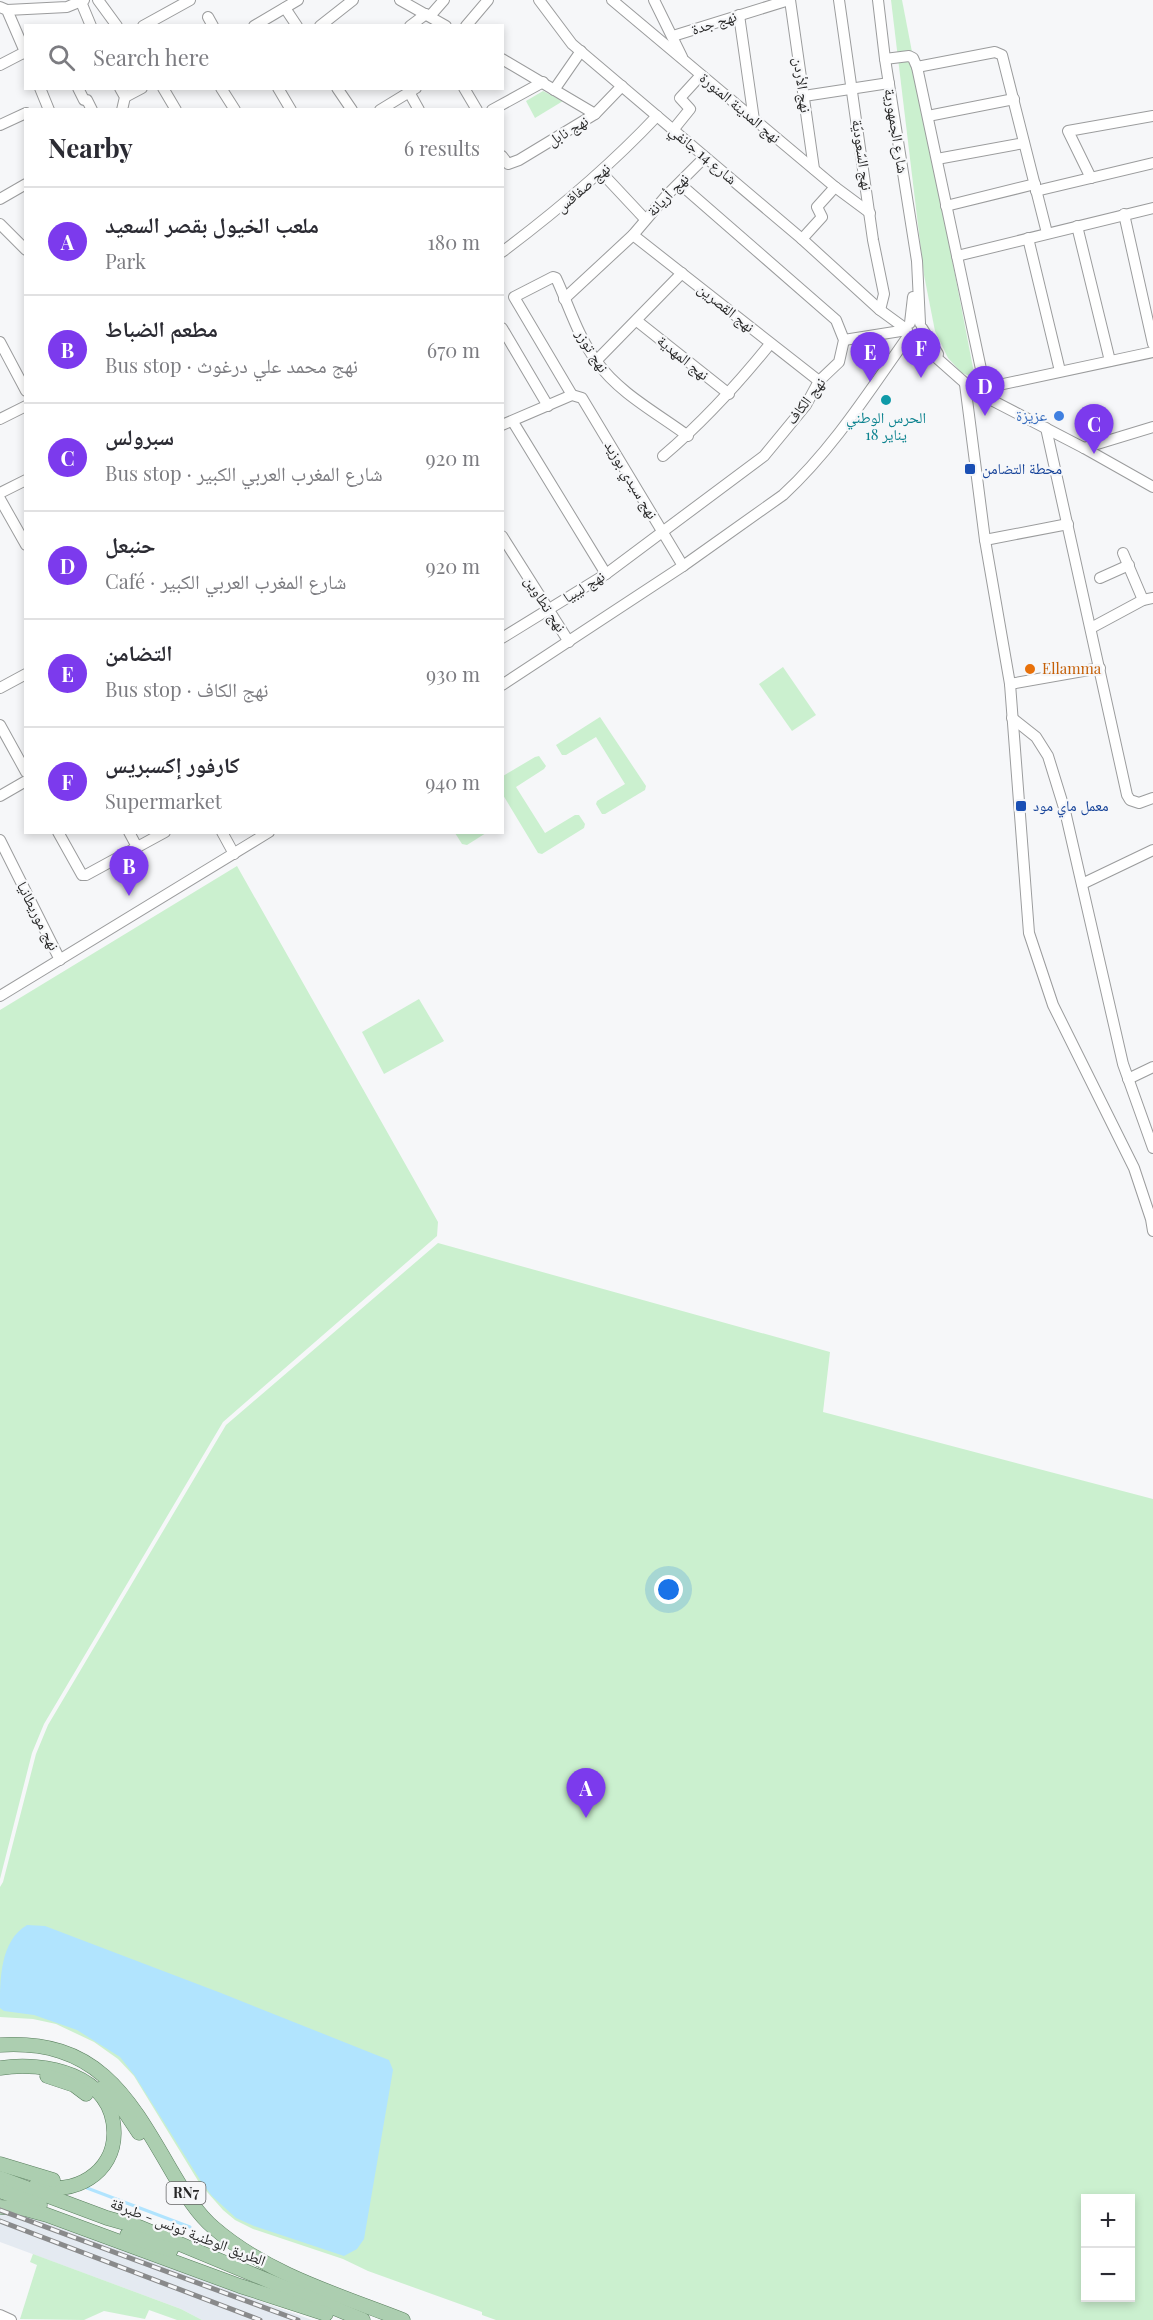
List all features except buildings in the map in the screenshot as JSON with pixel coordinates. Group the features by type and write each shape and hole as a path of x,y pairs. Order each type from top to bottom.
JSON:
{"main road":[{"path":"0,2040 20,2044"},
{"name":"الطريق الوطنية تونس - طبرقة","path":"0,2045 20,2044 52,2048 89,2063 118,2088 134,2108 186,2194 214,2228 263,2261 308,2283 403,2320"},
{"path":"0,2068 27,2065 49,2067 74,2074 98,2085 125,2112 172,2185 192,2209 214,2228"},
{"path":"0,2173 43,2187 64,2188 91,2178 101,2168 112,2147 114,2132 112,2119 102,2098 74,2074"},
{"path":"0,2077 45,2075 74,2085 98,2108 104,2119 105,2132 103,2145 92,2166 69,2180 42,2178 0,2164"},
{"name":"الطريق الوطنية تونس - طبرقة","path":"0,2178 139,2228 363,2320"},
{"path":"0,2191 192,2257 218,2260"},
{"path":"0,2207 25,2209 47,2215 342,2320"}],"street":[{"path":"98,0 116,24"},
{"path":"147,24 190,0"},
{"path":"257,24 281,6 298,0"},
{"path":"323,24 353,0"},
{"path":"413,24 428,15 444,0"},
{"path":"468,24 488,0"},
{"name":"شارع 14 جانفي","path":"539,0 564,34 581,51 879,307 912,329 969,388 1084,448 1153,488"},
{"name":"نهج المدينة المنورة","path":"612,0 834,187 870,213"},
{"path":"654,0 683,60"},
{"name":"نهج جدة","path":"673,36 790,0"},
{"name":"نهج الأردن","path":"790,0 814,169"},
{"name":"نهج السّعوديّة","path":"840,0 870,213 884,294 879,307"},
{"name":"شارع الجمهورية","path":"878,0 917,261 912,329"},
{"path":"24,51 4,9 56,4 67,7 82,1 91,24"},
{"path":"403,1 443,24"},
{"path":"281,6 295,24"},
{"path":"739,15 754,120"},
{"path":"554,90 581,51"},
{"path":"0,65 24,53"},
{"path":"917,67 999,53 1004,57 1047,233"},
{"path":"885,58 909,56 913,58 917,67 985,388"},
{"path":"504,60 595,114"},
{"path":"673,130 690,109 680,98 701,75"},
{"path":"496,108 543,82"},
{"path":"804,96 889,83"},
{"name":"نهج نابل","path":"504,160 519,160 595,114 622,86"},
{"path":"41,90 47,106"},
{"path":"79,90 91,108"},
{"path":"164,90 175,108"},
{"path":"222,90 234,108"},
{"path":"279,90 290,108"},
{"path":"339,90 351,108"},
{"path":"383,108 412,90 418,108"},
{"path":"465,90 476,108"},
{"path":"122,108 123,93"},
{"path":"928,117 1014,99"},
{"path":"0,124 24,113"},
{"name":"نهج صفاقس","path":"504,250 563,206 602,172 657,116"},
{"path":"1091,178 1068,131 1153,116"},
{"path":"938,159 1024,143"},
{"name":"نهج أريانة","path":"564,299 633,235 645,219 705,157"},
{"path":"946,206 1153,164"},
{"path":"602,172 645,219"},
{"path":"680,184 826,310 839,324 844,340 912,329"},
{"path":"0,199 24,185"},
{"path":"802,239 822,217 817,207 834,187"},
{"path":"957,256 1153,208"},
{"path":"1124,214 1153,344"},
{"path":"0,224 24,248"},
{"path":"1077,226 1110,361"},
{"name":"نهج القصرين","path":"633,235 819,381"},
{"path":"1028,238 1060,370"},
{"path":"596,362 682,273"},
{"name":"نهج توزر","path":"514,297 555,277 581,336 596,362 609,377 688,436"},
{"name":"نهج سيدي بوزيد","path":"514,297 575,395 582,398 683,566"},
{"name":"نهج المهدية","path":"637,321 729,394"},
{"path":"504,685 683,566 783,495 850,419 912,329"},
{"path":"504,331 548,406"},
{"name":"نهج الكاف","path":"662,531 764,456 806,405 819,381 839,362 844,340"},
{"path":"0,342 24,387"},
{"path":"663,456 688,436 729,394 770,344"},
{"path":"1153,352 1060,370 985,388 969,388 986,540 1010,684 1029,933 1053,1005 1149,1198 1153,1231"},
{"path":"575,395 506,421 606,574"},
{"path":"0,418 24,407"},
{"path":"1084,448 1153,427"},
{"path":"1046,428 1127,795 1130,800 1139,803 1153,798"},
{"path":"0,493 24,481"},
{"path":"0,499 24,541"},
{"path":"986,540 1068,524"},
{"name":"نهج ليبيا","path":"504,637 606,574 662,531"},
{"path":"1091,628 1148,599 1123,553"},
{"name":"نهج تطاوين","path":"507,556 548,609 569,642"},
{"path":"1100,578 1129,566"},
{"path":"1010,684 1100,668"},
{"path":"0,688 24,675"},
{"path":"1012,718 1036,737 1048,756 1065,811 1123,1064 1153,1148"},
{"path":"0,725 24,768"},
{"path":"0,795 24,782"},
{"path":"59,834 82,875 86,875 161,834"},
{"path":"130,834 137,847"},
{"path":"223,834 234,854"},
{"path":"0,996 266,834"},
{"name":"نهج موريطانيا","path":"0,840 60,960"},
{"path":"1082,884 1153,850"},
{"path":"1128,1079 1153,1067"},
{"path":"1142,1119 1153,1114"},
{"path":"0,2315 11,2320"}],"shaded area":[{"path":"0,2206 312,2320 202,2320 181,2309 0,2242"}],"green space":[{"path":"891,0 902,0 975,378 962,373 948,358 935,331 924,275"},
{"path":"543,91 563,101 535,118 526,101"},
{"path":"783,667 816,715 792,731 759,684"},
{"path":"600,717 646,786 645,790 605,814 602,814 596,804 597,801 625,784 596,737 566,755 562,755 556,745"},
{"path":"539,756 546,766 516,787 545,833 575,815 579,815 585,824 584,828 542,854 538,853 504,797 504,775"},
{"path":"456,834 484,834 467,845 462,844"},
{"path":"237,866 438,1222 437,1236 223,1422 44,1724 32,1753 0,1879 0,1010"},
{"path":"419,999 444,1041 384,1074 362,1032"},
{"path":"438,1243 830,1352 823,1412 1153,1499 1153,2320 496,2320 482,2315 482,2312 368,2271 343,2259 253,2229 235,2220 200,2184 134,2076 118,2059 94,2042 56,2024 33,2019 0,2017 0,1887 36,1754 48,1725 226,1425"},
{"path":"33,2254 181,2309 202,2320 177,2320 149,2310 145,2319 104,2311 84,2320 20,2319 37,2265 30,2262"}],"water":[{"path":"27,1925 45,1926 389,2060 393,2070 364,2239 357,2249 344,2256 236,2218 212,2196 202,2183 135,2076 120,2057 77,2030 34,2015 4,2011 0,2008 3,1962 11,1941"}],"waterway":[{"path":"87,2188 190,2227"}],"railway":[{"path":"0,2210 298,2320"},
{"path":"0,2221 260,2320"}],"place":[{"name":"كارفور إكسبريس","path":"921,378"},
{"name":"التضامن","path":"870,382"},
{"name":"الحرس الوطني 18 يناير","path":"886,400"},
{"name":"حنبعل","path":"985,416"},
{"name":"عزيزة","path":"1059,416"},
{"name":"سبرولس","path":"1094,454"},
{"name":"محطة التضامن","path":"970,469"},
{"name":"Ellamma","path":"1030,669"},
{"name":"معمل ماي مود","path":"1021,806"},
{"name":"مطعم الضباط","path":"129,896"},
{"name":"ملعب الخيول بقصر السعيد","path":"586,1818"}]}
